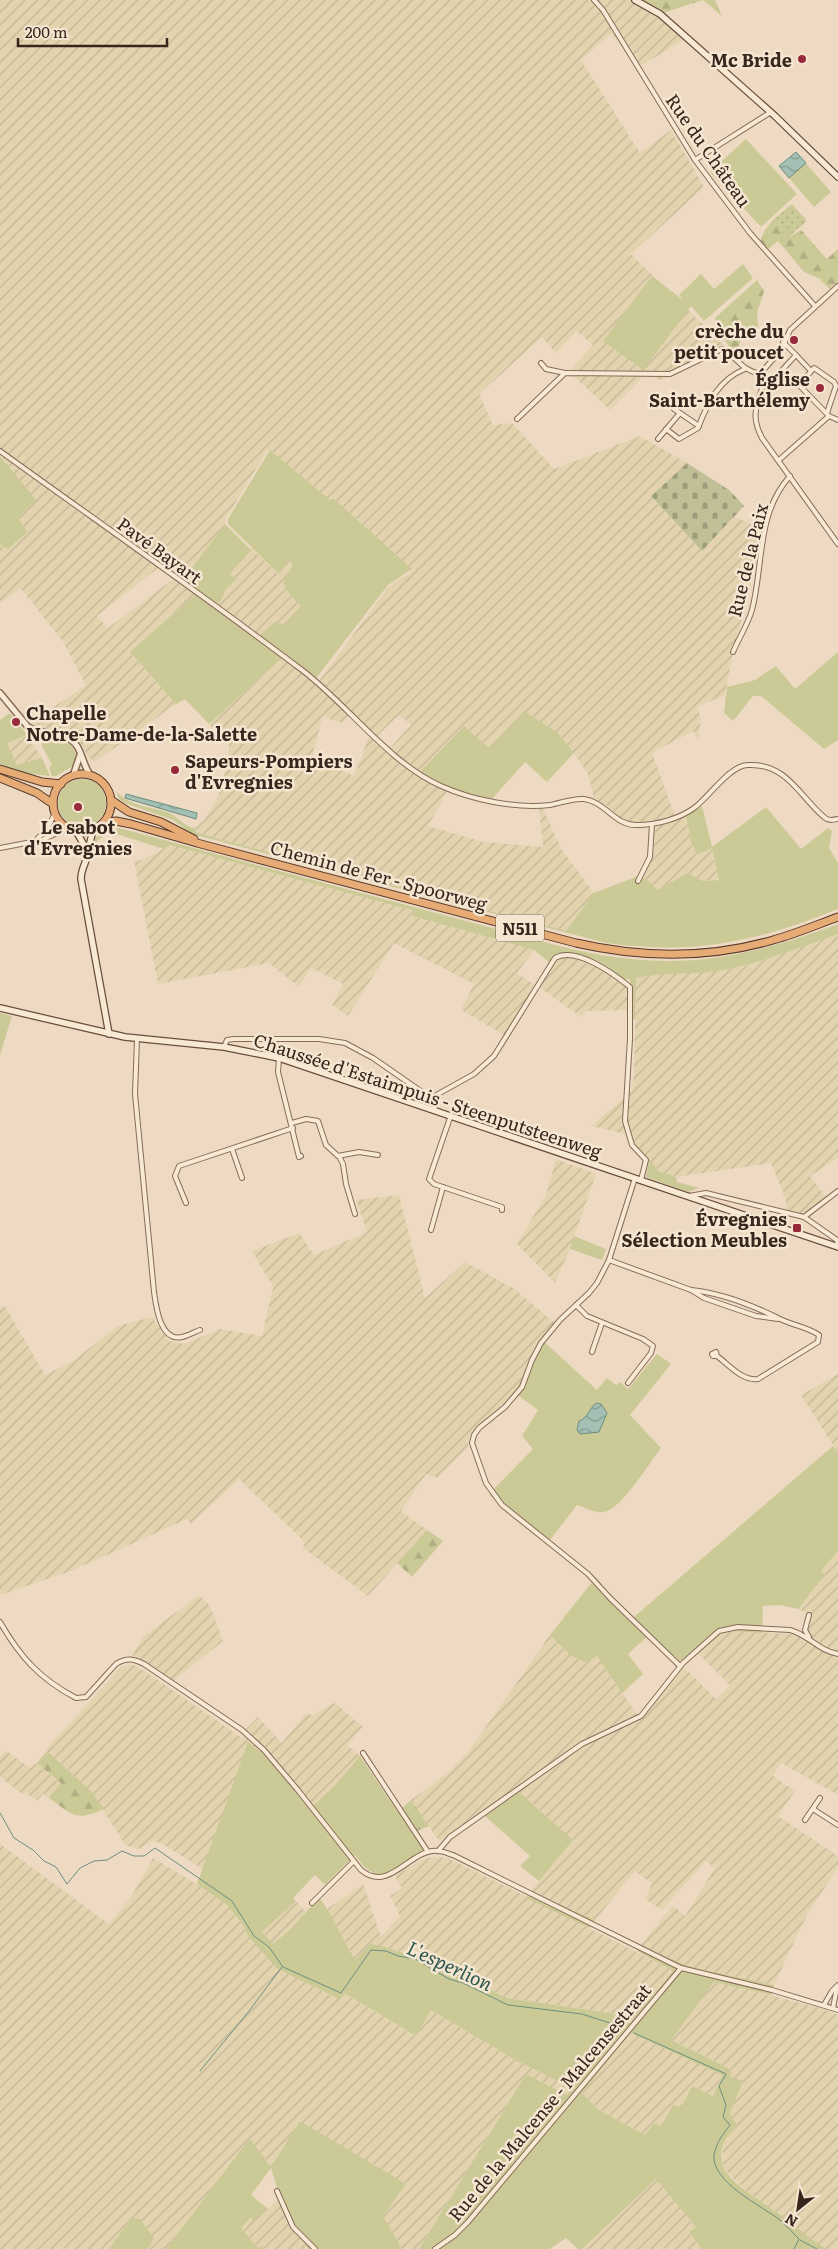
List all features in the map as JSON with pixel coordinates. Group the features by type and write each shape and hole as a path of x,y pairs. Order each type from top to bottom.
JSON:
{"highway":[{"path":"0,769 42,782 61,784"},
{"path":"90,775 73,776 61,784 55,793 55,813 68,828 76,831 94,829 103,823 111,808 111,800"},
{"name":"Chemin de Fer - Spoorweg","path":"90,775 104,784 111,800 130,812 170,826 206,844"},
{"path":"0,778 37,793 54,804"},
{"name":"Chemin de Fer - Spoorweg","path":"103,823 131,824 576,943 638,954 682,955 733,949 786,936 838,917"}],"main road":[{"path":"635,0 660,14 771,112 838,177"},
{"path":"94,829 81,872 81,879 109,1034"},
{"path":"76,831 88,852"},
{"name":"Chaussée d'Estaimpuis - Steenputsteenweg","path":"0,1008 109,1034 137,1039 224,1047 279,1058 838,1246"}],"street":[{"name":"Rue du Château","path":"594,0 603,10 627,53 695,160 774,262 814,306"},
{"path":"695,160 771,112"},
{"path":"760,374 782,349 790,330 838,286"},
{"path":"784,342 811,371"},
{"path":"541,363 546,369 565,373 670,374 722,349 728,352 745,369 760,374 764,382 756,412 755,424 762,438 838,544"},
{"path":"764,382 772,381 796,355"},
{"path":"779,460 828,415 836,386 834,382 814,368 799,386 828,415 838,420"},
{"path":"666,429 679,439 699,426 705,408 724,382 734,373 745,369"},
{"path":"517,419 565,373"},
{"path":"674,408 699,426"},
{"path":"658,439 680,413"},
{"name":"Pavé Bayart","path":"0,451 303,671 394,754 420,774 443,787 495,803 549,805 582,799 589,800 603,806 624,824 639,826 679,816 695,807 732,772 745,764 762,766 785,776 824,817 830,820 838,819"},
{"name":"Rue de la Paix","path":"733,652 752,610 766,523 777,496 790,476"},
{"path":"0,693 28,727 67,738 78,747 90,775"},
{"path":"73,776 80,755"},
{"path":"36,840 48,829 55,813"},
{"path":"638,881 650,857 652,824"},
{"path":"0,848 42,840 68,828"},
{"path":"431,1098 474,1074 494,1056 552,963 560,956 571,956 604,967 630,987 630,1039 625,1121 632,1145 646,1160 608,1260 597,1282 589,1293 560,1320 542,1343 532,1360 522,1387 514,1397 474,1435 474,1451 486,1483 502,1505 588,1574 680,1666"},
{"path":"137,1039 135,1094 154,1292 158,1316 166,1330 175,1337 180,1338 200,1330"},
{"path":"224,1047 227,1040 234,1039 319,1039 345,1042 373,1058 431,1098 436,1110"},
{"path":"279,1058 278,1072 299,1157 301,1156"},
{"path":"451,1116 429,1179 434,1184 502,1208 502,1210"},
{"path":"186,1203 175,1176 179,1166 232,1149 306,1119 318,1121 326,1145 339,1156 343,1164 346,1184 355,1214"},
{"path":"232,1149 242,1178"},
{"path":"339,1156 359,1152 378,1155"},
{"path":"431,1230 443,1187"},
{"path":"804,1217 838,1191"},
{"path":"689,1196 706,1193 804,1217 837,1240 838,1246"},
{"path":"608,1260 692,1290 704,1298 756,1316 780,1319"},
{"path":"692,1290 705,1291 760,1308 780,1319 819,1335 818,1342 810,1348 758,1378 742,1376 717,1356"},
{"path":"576,1305 587,1316 643,1339 653,1346 651,1353 628,1382"},
{"path":"592,1352 602,1323"},
{"path":"809,1615 805,1630 810,1640"},
{"path":"0,1622 32,1668 76,1698 86,1697 104,1676 122,1660 131,1659 144,1664 242,1730 264,1750 368,1876 381,1878 428,1852 438,1850 453,1855 680,1968 772,1990 838,2010"},
{"path":"438,1850 450,1837 582,1744 641,1716 680,1666 719,1631 728,1628 790,1630 798,1632 824,1650 838,1654"},
{"path":"363,1753 428,1852"},
{"path":"805,1820 820,1798"},
{"path":"813,1809 838,1825"},
{"path":"312,1903 354,1860"},
{"name":"Rue de la Malcense - Malcensestraat","path":"434,2249 455,2235 468,2222 680,1968"},
{"path":"824,2005 837,1986"},
{"path":"833,2008 837,1986"},
{"path":"277,2191 293,2227 314,2249"}],"shaded area":[{"path":"0,0 635,0 660,14 683,40 641,66 611,34 581,60 640,153 671,130 704,187 631,254 727,348 662,380 644,376 610,410 569,372 593,345 577,331 556,353 542,337 479,394 493,425 512,423 554,469 640,436 687,463 651,496 702,551 735,517 765,530 733,652 725,695 697,707 701,718 698,740 693,731 652,753 675,816 639,823 628,823 606,805 594,799 588,774 574,753 489,748 465,727 420,772 390,748 411,725 399,715 377,736 319,681 386,590 413,571 333,498 330,501 268,449 225,520 225,524 182,581 0,449"},
{"path":"0,454 158,568 97,616 108,628 173,579 195,595 130,652 176,704 95,762 88,757 75,737 56,730 29,724 86,685 62,640 21,589 0,603 0,545 8,549 18,518 36,500 24,488"},
{"path":"252,548 278,574 288,561 293,564 291,596 301,606 283,626 276,621 259,636 217,605 226,589 235,580 230,574"},
{"path":"282,658 317,684 350,715 342,723 323,717 312,756 354,776 370,734 409,770 447,792 428,826 484,842 543,847 539,808 543,809 562,850 594,893 566,932 197,833 195,828 205,819 218,796 228,763 229,744 209,724"},
{"path":"27,735 42,758 17,765 7,743"},
{"path":"686,816 692,846 696,855 712,847 719,880 703,881 688,873 657,890 650,882 641,878 650,863 654,850 655,827"},
{"path":"170,845 416,911 412,916 534,950 517,973 536,986 506,1036 461,1010 474,984 394,943 348,1016 332,1005 343,984 311,968 299,987 269,963 158,984 134,861 145,859"},
{"path":"838,934 838,1158 810,1176 826,1197 811,1216 786,1210 786,1200 771,1163 676,1177 659,1171 635,1145 628,1127 628,1095 632,1091 634,1071 636,978 656,974 715,971 753,964"},
{"path":"567,956 607,971 626,986 628,1010 586,1011 581,1017 539,987 557,959"},
{"path":"624,1098 626,1134 591,1126"},
{"path":"556,1159 596,1174 570,1249 555,1283 517,1244 546,1195"},
{"path":"399,1195 425,1298 465,1262 513,1288 555,1323 542,1340 515,1393 469,1436 468,1447 438,1478 426,1474 401,1511 427,1530 368,1596 303,1548 305,1542 239,1479 191,1524 187,1519 71,1571 0,1595 0,1308 5,1306 45,1375 73,1361 118,1326 152,1317 169,1341 184,1344 220,1329 262,1336 273,1287 252,1251 299,1233 314,1255 367,1232 356,1200"},
{"path":"838,1374 838,1453 801,1395"},
{"path":"838,1551 838,1795 781,1763 773,1776 795,1791 778,1816 838,1856 838,1867 806,1917 774,1985 690,1967 641,1945 673,1905 685,1916 715,1868 706,1861 662,1910 645,1899 652,1884 635,1871 595,1920 531,1891 573,1840 519,1792 485,1816 480,1813 439,1841 411,1800 447,1773 469,1751 550,1635 570,1655 597,1656 641,1720 684,1667 716,1699 730,1685 698,1654 722,1633 734,1631 791,1634 803,1638 805,1613 798,1609 825,1575 821,1571"},
{"path":"199,1595 210,1606 223,1641 171,1683 130,1660 142,1638"},
{"path":"134,1665 143,1670 242,1738 246,1729 258,1717 282,1743 306,1713 312,1715 335,1703 363,1727 347,1745 360,1756 337,1783 311,1808 231,1793 204,1870 161,1843 153,1841 139,1849 125,1845 91,1791 47,1751 48,1747 121,1667"},
{"path":"5,1750 30,1768 37,1763 61,1783 49,1798 43,1794 37,1801 25,1792 23,1795 0,1777 0,1758"},
{"path":"0,1844 109,1924 131,1897 153,1858 212,1893 226,1904 241,1922 249,1937 276,1968 339,1999 344,1993 415,2036 431,2010 517,2061 572,2088 567,2095 526,2074 419,2249 402,2249 383,2216 406,2184 271,2167 250,2139 166,2249 148,2249 154,2238 131,2218 109,2249 0,2249"},
{"path":"434,1857 447,1858 674,1971 630,2023 610,2013 507,1998 440,1965 379,1945 370,1944 355,1960 327,1909 363,1884 381,1936 400,1916 390,1896 402,1888 395,1876 421,1860"},
{"path":"296,1901 306,1912 273,1945 262,1932"},
{"path":"714,1981 823,2009 838,2015 838,2249 826,2249 799,2232 786,2219 749,2194 725,2170 722,2161 724,2139 737,2125 730,2114 729,2077 732,2070 671,2040"},
{"path":"631,2033 722,2074 713,2096 692,2086 681,2109 661,2127 645,2135 599,2110 582,2093"},
{"path":"656,2178 696,2227 689,2233 702,2249 582,2249"},
{"path":"280,2197 310,2243 307,2246 309,2249 264,2249 261,2246 258,2248 241,2228 250,2218 255,2222"}],"green space":[{"path":"635,0 703,0 660,14"},
{"path":"703,0 715,0 722,16"},
{"path":"746,139 797,194 761,227 710,172"},
{"path":"796,152 831,192 814,207 779,166"},
{"path":"792,204 807,221 787,238 772,221"},
{"path":"772,221 787,238 801,230 827,259 838,249 838,282 829,289 820,279 804,272 778,241 767,250 760,241"},
{"path":"743,264 753,278 704,321 691,306 643,370 603,341 652,276 684,301 679,295 701,274 714,289"},
{"path":"757,280 764,291 757,313 758,327 750,331 744,329 738,349 730,348 718,330 715,318"},
{"path":"270,450 330,500 333,498 412,569 388,585 316,678 259,636 276,621 283,625 301,606 291,596 283,583 293,564 288,561 279,574 228,524 228,519"},
{"path":"0,456 36,500 18,518 27,532 8,549 0,545"},
{"path":"687,463 729,490 744,506 702,551 651,496"},
{"path":"225,524 251,550 230,574 236,580 226,589 217,605 182,581"},
{"path":"195,595 282,658 209,724 185,699 176,704 130,652"},
{"path":"838,652 838,740 824,749 761,696 753,696 733,721 724,713 727,687 755,680 776,666 795,689"},
{"path":"524,711 558,733 574,753 547,782 525,762 492,799 452,789 420,772 464,726 489,748"},
{"path":"10,713 27,735 7,743 17,765 42,758 50,776 25,773 0,764 0,720"},
{"path":"48,737 65,741 70,744 75,752 76,764 56,776 52,776 49,767 52,765 42,746 43,740"},
{"path":"77,779 87,779 99,786 106,798 106,808 99,820 87,827 77,827 69,823 62,816 58,808 58,798 62,790 69,783"},
{"path":"116,791 134,803 171,814 188,826 195,828 197,833 566,931 594,893 638,876 650,882 657,890 688,873 703,881 719,880 712,848 696,855 692,846 686,816 702,806 712,847 766,807 801,849 828,828 832,831 829,848 838,863 838,909 780,930 724,943 668,947 606,943 192,834 173,820 125,803 119,799"},
{"path":"119,828 559,946 598,954 667,961 700,959 733,955 766,947 838,924 838,934 747,965 706,972 636,978 635,1019 631,1019 630,979 626,979 625,982 602,966 586,958 559,953 550,963 534,950 412,916 415,911 170,845 164,849 110,832 98,840 91,851 91,841 108,829"},
{"path":"0,1013 12,1016 0,1055"},
{"path":"649,1159 659,1171 676,1177 677,1182 699,1188 688,1192 646,1177"},
{"path":"574,1236 606,1249 602,1260 570,1249"},
{"path":"542,1340 597,1390 607,1378 616,1385 620,1382 628,1389 657,1354 671,1364 630,1415 661,1448 626,1495 611,1510 604,1512 593,1511 577,1505 547,1544 506,1512 489,1494 533,1449 522,1436 538,1410 515,1393 531,1357"},
{"path":"833,1446 838,1453 838,1551 821,1571 825,1575 798,1609 780,1605 763,1606 762,1633 734,1631 722,1633 698,1654 694,1650 680,1661 650,1634 628,1654 643,1674 622,1693 597,1656 585,1662 570,1655 550,1635 596,1577 612,1597 634,1617"},
{"path":"427,1530 443,1541 412,1577 397,1563"},
{"path":"248,1742 269,1759 311,1808 337,1783 360,1756 424,1851 387,1873 377,1875 364,1867 355,1855 325,1885 315,1875 293,1898 296,1901 262,1932 273,1944 292,1928 319,1897 355,1960 370,1944 379,1945 440,1965 507,1998 610,2013 630,2023 673,1971 637,1951 641,1945 690,1967 774,1985 772,1995 714,1982 671,2040 732,2070 730,2077 743,2081 730,2113 737,2125 723,2145 721,2156 725,2170 749,2194 826,2249 702,2249 689,2232 696,2227 656,2179 582,2249 578,2249 566,2238 550,2249 419,2249 526,2074 567,2095 572,2088 517,2061 431,2010 416,2036 344,1993 339,1999 276,1968 249,1937 241,1922 226,1904 197,1884","holes":["631,2033 722,2075 713,2096 692,2086 681,2108 673,2105 661,2126 654,2123 645,2135 599,2110 582,2093"]},
{"path":"47,1751 91,1791 104,1809 87,1815 75,1815 49,1798 61,1783 37,1763"},
{"path":"519,1792 573,1840 539,1881 520,1866 530,1856 485,1816"},
{"path":"411,1800 429,1826 412,1833 398,1812"},
{"path":"531,1891 595,1920 589,1928 526,1898"},
{"path":"300,2121 406,2184 383,2216 402,2249 309,2249 306,2246 309,2243 293,2225 280,2197 271,2168 251,2195 268,2209 255,2222 250,2218 241,2228 258,2248 261,2246 264,2249 166,2249 250,2139 271,2167"},
{"path":"131,2218 140,2219 154,2238 148,2249 109,2249"}],"water":[{"path":"796,152 806,163 789,178 779,166"},
{"path":"126,794 197,813 196,819 125,798"},
{"path":"597,1403 601,1404 607,1413 599,1432 580,1434 577,1430 579,1421"}],"waterway":[{"name":"L'esperlion","path":"0,1813 14,1838 33,1850 44,1861 56,1867 67,1884 80,1868 94,1861 107,1860 122,1851 134,1856 144,1856 155,1848 232,1901 254,1936 269,1947 283,1967 341,1993 371,1950 386,1951 398,1956 415,1959 449,1979 463,1983 508,2005 582,2014 622,2027"},
{"path":"200,2071 282,1967"},
{"name":"L'esperlion","path":"634,2033 726,2074 719,2086 726,2105 723,2117 730,2125 716,2147 714,2155 715,2165 729,2184 780,2220 799,2239 794,2249"},
{"path":"800,2240 817,2249"}],"place":[{"name":"Mc Bride","path":"802,59"},
{"name":"crèche du petit poucet","path":"794,340"},
{"name":"Église Saint-Barthélemy","path":"820,388"},
{"name":"Chapelle Notre-Dame-de-la-Salette","path":"16,722"},
{"name":"Sapeurs-Pompiers d'Evregnies","path":"175,770"},
{"name":"Le sabot d'Evregnies","path":"78,807"},
{"name":"Évregnies Sélection Meubles","path":"797,1228"}]}
